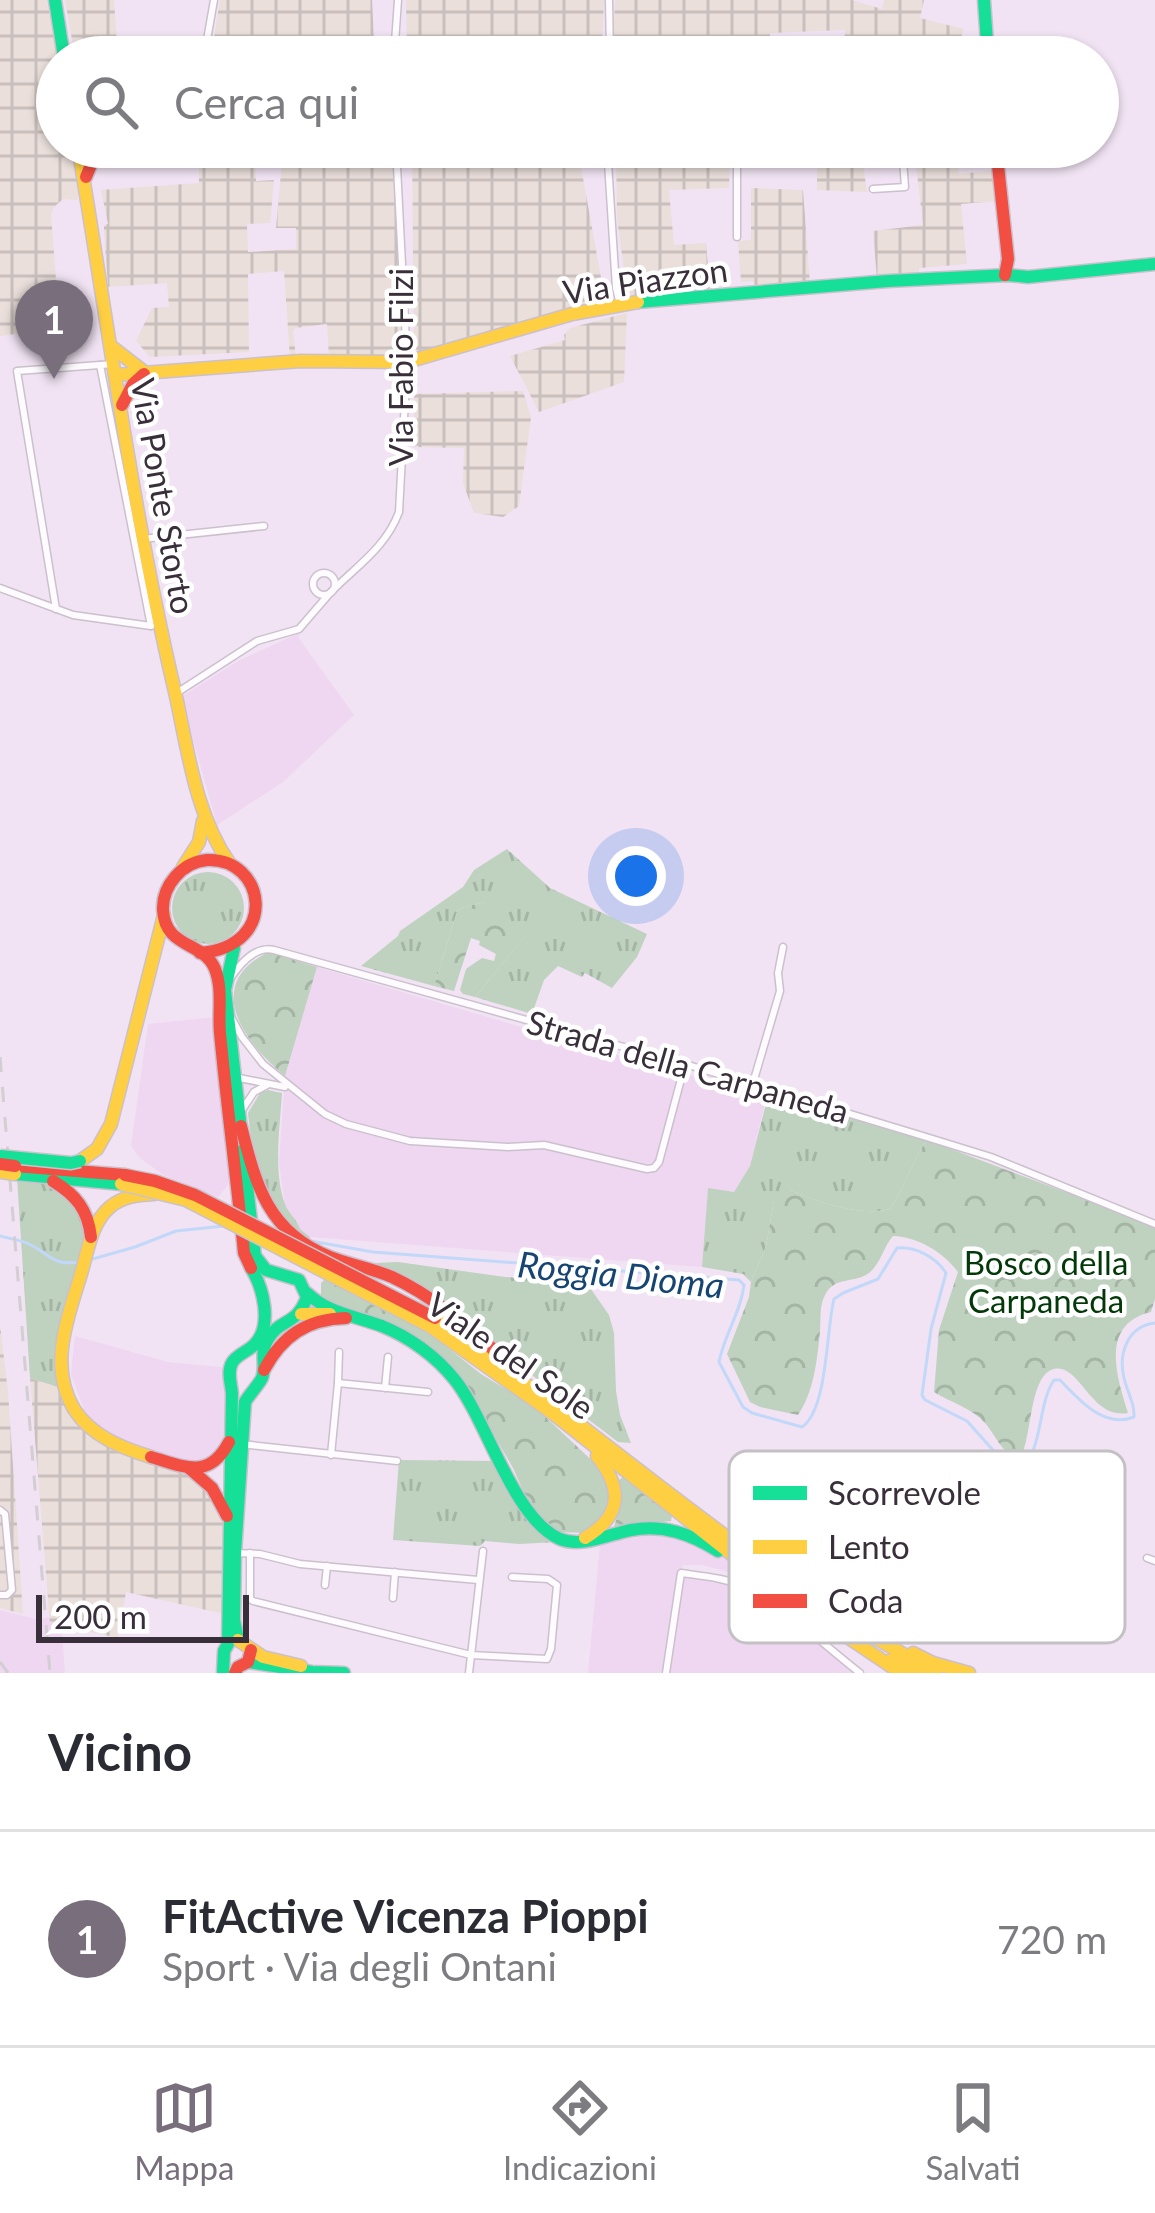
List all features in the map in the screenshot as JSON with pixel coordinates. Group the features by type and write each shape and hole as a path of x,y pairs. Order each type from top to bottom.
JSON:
{"main road":[{"path":"55,0 61,36"},
{"path":"984,0 987,36"},
{"name":"Via Ponte Storto","path":"81,168 155,628 176,694 203,814 231,865"},
{"name":"Via Ponte Storto","path":"84,185 88,168"},
{"path":"998,168 1008,259 1005,275"},
{"path":"1008,259 1028,277"},
{"name":"Via Piazzon","path":"110,368 132,379 301,361 407,362 572,314 620,305 1155,264"},
{"path":"111,346 143,375 122,406"},
{"path":"0,1164 80,1161 97,1148 111,1124 164,915 166,890 200,842 203,814"},
{"path":"182,869 211,860 231,865 251,886 256,904 248,933 234,946 218,953 200,952"},
{"path":"164,915 174,937 208,956 216,972 247,1229 266,1270 295,1277 320,1305 394,1332 430,1354 467,1397 528,1513 556,1538 575,1542 634,1529 665,1529 692,1534 729,1557"},
{"path":"234,946 226,985 229,1073 256,1186 269,1211 302,1243 416,1290 466,1325 549,1400"},
{"path":"240,1120 247,1229 244,1256 260,1282 265,1310 262,1334 248,1353"},
{"path":"0,1164 45,1178 78,1199 89,1218 91,1240"},
{"path":"0,1164 123,1179"},
{"path":"45,1178 123,1179"},
{"name":"Viale del Sole","path":"123,1179 217,1215 433,1322 729,1552"},
{"name":"Viale del Sole","path":"123,1179 155,1180 195,1196 433,1322 549,1400 729,1540"},
{"path":"169,1194 120,1199 103,1214 91,1240 62,1345 62,1375 81,1420 112,1445 206,1469 216,1465 236,1440"},
{"path":"262,1293 268,1281 280,1275"},
{"path":"301,1314 307,1293"},
{"path":"265,1310 286,1320"},
{"path":"344,1673 243,1663 224,1666 224,1651 233,1642 229,1527 236,1440 243,1413 262,1378 268,1338 286,1320 301,1314 352,1318"},
{"path":"263,1366 280,1342 297,1329 326,1318 352,1318"},
{"path":"231,1596 243,1553 229,1373 231,1362 240,1354 256,1356 263,1366"},
{"path":"232,1380 241,1388 254,1387"},
{"path":"574,1431 608,1466 616,1482 612,1513 602,1527 575,1542"},
{"path":"188,1467 217,1494 229,1527"},
{"path":"233,1642 246,1643 243,1663"},
{"path":"856,1643 901,1673"},
{"path":"861,1643 918,1673"},
{"path":"881,1643 936,1673"},
{"path":"893,1643 933,1663 969,1673"}],"street":[{"path":"208,36 214,0"},
{"path":"395,36 398,0"},
{"path":"609,0 610,36"},
{"name":"Via Fabio Filzi","path":"306,622 383,542 399,512 407,362 397,168"},
{"path":"608,168 620,305"},
{"path":"737,168 737,237"},
{"path":"873,189 905,187 904,168"},
{"path":"3,590 56,609 108,622 155,628 110,368 17,371 56,609"},
{"path":"142,539 264,526"},
{"name":"Via Fabio Filzi","path":"331,577 353,569"},
{"path":"176,694 257,641 291,633 306,622 313,582 317,575 331,577 331,592 320,595 315,591"},
{"path":"753,1083 780,991 783,947"},
{"name":"Strada della Carpaneda","path":"226,985 240,965 266,948 753,1083 991,1157 1155,1223"},
{"path":"226,1006 255,1055 326,1114 410,1142 508,1148 544,1145 654,1168 685,1064"},
{"path":"229,1073 295,1089"},
{"path":"240,1120 254,1092 271,1083"},
{"path":"331,1456 339,1352"},
{"path":"385,1388 388,1357"},
{"path":"338,1383 428,1392"},
{"path":"236,1440 397,1461"},
{"path":"0,1510 5,1514 12,1590 0,1595"},
{"path":"469,1673 482,1552"},
{"path":"478,1580 300,1564 243,1553 250,1599 471,1655 547,1659 557,1585 512,1576"},
{"path":"325,1586 327,1566"},
{"path":"393,1598 395,1572"},
{"path":"666,1673 681,1574 729,1582"},
{"path":"820,1643 860,1673"}],"shaded area":[{"path":"0,0 47,0 53,36 36,36 36,168 76,168 78,200 63,199 51,214 58,306 32,309 32,332 0,336"},
{"path":"65,0 114,0 117,36 71,36"},
{"path":"220,0 372,0 374,36 214,36"},
{"path":"406,0 604,0 603,36 407,36"},
{"path":"615,0 852,0 882,9 884,0 924,0 920,18 964,29 962,36 845,36 845,30 770,36 614,36"},
{"path":"199,168 256,168 256,181 274,180 270,223 247,224 248,252 296,249 296,228 276,228 281,168 399,168 403,350 398,356 329,357 327,324 295,328 296,357 290,358 284,271 248,274 249,352 150,357 136,341 152,308 169,307 167,283 108,287 104,225 108,224 101,190 199,183"},
{"path":"412,168 581,168 605,300 419,353 414,350"},
{"path":"616,168 730,168 729,188 669,190 674,245 706,243 710,290 628,298 617,219"},
{"path":"817,168 864,168 867,192 817,190"},
{"path":"916,168 958,168 959,174 995,170 998,201 961,204 967,264 919,268 919,276 877,279 873,231 923,225"},
{"path":"751,188 803,190 810,284 758,289 752,281 741,282 738,241 751,240"},
{"path":"627,313 624,382 539,412 510,356 565,340 570,328"},
{"path":"523,391 531,417 519,506 503,517 474,513 463,483 464,448 414,447 414,394"},
{"path":"301,632 298,637 354,715 283,782 217,825 181,697 238,661"},
{"path":"317,967 767,1095 750,1166 734,1192 708,1189 702,1267 310,1237 285,1207 279,1162 285,1076"},
{"path":"215,1017 231,1174 218,1197 163,1175 131,1146 148,1024"},
{"path":"0,1324 8,1392 23,1614 0,1608"},
{"path":"75,1336 168,1362 225,1370 229,1386 226,1437 218,1454 203,1464 129,1445 102,1431 86,1415 71,1374"},
{"path":"30,1378 64,1389 82,1426 106,1446 187,1472 209,1487 226,1517 224,1614 126,1592 118,1638 50,1623"},
{"path":"655,1534 712,1549 729,1561 729,1572 702,1565 683,1565 681,1572 729,1583 729,1643 822,1643 861,1673 588,1673 600,1544"},
{"path":"0,1610 35,1619 61,1616 65,1673 0,1673"}],"green space":[{"path":"507,849 550,888 647,934 637,957 612,988 585,973 582,977 558,966 544,980 532,1014 475,997 524,937 484,902 458,909 434,986 361,966 400,931 463,887 474,870"},
{"path":"208,872 233,883 244,908 233,933 208,944 183,933 172,908 183,883"},
{"path":"484,902 525,936 475,997 460,990 466,969 482,958 494,961 496,954 471,938 454,991 434,986 458,909"},
{"path":"269,952 317,967 285,1076 256,1048 236,1014 237,980"},
{"path":"770,1088 927,1140 890,1209 853,1210 790,1190 774,1200 766,1246 751,1282 743,1274 702,1267 708,1188 734,1192 750,1166"},
{"path":"260,1093 282,1093 281,1192 300,1229 310,1237 308,1241 282,1215 258,1168 248,1113"},
{"name":"Bosco della Carpaneda","path":"927,1140 1084,1199 1105,1200 1155,1220 1155,1299 1151,1312 1124,1328 1116,1354 1128,1413 1103,1408 1069,1373 1051,1370 1039,1385 1024,1451 1006,1451 980,1418 934,1392 939,1330 958,1272 929,1247 893,1236 871,1271 838,1283 825,1295 814,1375 798,1415 750,1402 727,1354 766,1246 780,1191 853,1210 890,1209"},
{"path":"17,1178 45,1181 74,1196 89,1232 63,1328 64,1389 30,1378"},
{"path":"375,1263 586,1282 609,1315 620,1415 631,1443 618,1442 443,1303"},
{"path":"327,1277 434,1337 481,1374 535,1407 602,1470 609,1498 603,1517 584,1533 550,1526 529,1504 476,1404 442,1357 413,1334 321,1302 321,1283"},
{"path":"399,1460 495,1461 528,1517 557,1542 485,1541 480,1546 393,1540"},
{"path":"623,1477 667,1508 671,1521 614,1527"}],"waterway":[{"name":"Roggia Dioma","path":"89,1260 176,1231 224,1226"},
{"name":"Roggia Dioma","path":"0,1236 27,1243 58,1261 80,1262"},
{"name":"Roggia Dioma","path":"305,1240 373,1252 739,1280 744,1285 742,1295 719,1362 743,1407 802,1427 817,1404 834,1299 878,1279 897,1248 918,1251 946,1273 931,1329 922,1395 967,1421 994,1451"},
{"name":"Roggia Dioma","path":"1033,1451 1054,1380 1102,1416 1134,1417 1125,1383 1124,1350 1138,1329 1155,1323"}],"railway":[{"path":"0,1057 50,1673"},
{"path":"0,1662 8,1673"}],"traffic: fast":[{"path":"55,0 61,36"},
{"path":"984,0 987,36"},
{"path":"638,302 888,281 1028,277 1155,264"},
{"path":"234,948 225,990 241,1129"},
{"path":"238,1640 235,1553 245,1402 262,1378 268,1339 298,1313 307,1297 299,1280 266,1270 255,1256 243,1150"},
{"path":"0,1156 80,1161"},
{"path":"15,1174 121,1184"},
{"path":"223,1673 228,1644 230,1370 234,1360 260,1336 265,1317 251,1268"},
{"path":"307,1293 333,1310 402,1336 439,1363 467,1397 528,1511 560,1539 586,1541 654,1528 687,1535 718,1551"},
{"path":"248,1662 344,1673"}],"traffic: slow":[{"path":"82,168 160,625 201,803 230,864"},
{"path":"116,375 301,361 407,362 572,314 638,302"},
{"path":"112,347 143,371"},
{"path":"183,867 199,842 203,821"},
{"path":"80,1161 97,1149 111,1124 164,915"},
{"path":"0,1172 15,1174"},
{"path":"121,1184 186,1200 431,1327"},
{"path":"151,1457 89,1427 66,1393 61,1359 71,1307 98,1221 120,1200 154,1194"},
{"path":"301,1314 330,1314"},
{"path":"435,1318 729,1539"},
{"path":"431,1327 555,1415 729,1552"},
{"path":"585,1538 606,1521 615,1501 611,1480 597,1456"},
{"path":"238,1640 263,1657 301,1666"},
{"path":"856,1643 901,1673"},
{"path":"885,1643 936,1673"},
{"path":"913,1653 969,1673"},
{"path":"891,1660 918,1673"}],"traffic: jam":[{"path":"86,177 90,168"},
{"path":"998,168 1008,259 1005,275"},
{"path":"122,405 144,374"},
{"path":"200,953 226,947 253,920 252,886 227,863 207,860 182,870 166,892 163,910 170,932 186,944 194,948 203,953 217,977 244,1253 251,1268"},
{"path":"241,1126 259,1187 292,1234 330,1257 406,1284 497,1353"},
{"path":"0,1164 15,1166"},
{"path":"15,1166 125,1175"},
{"path":"125,1175 195,1195 435,1318"},
{"path":"53,1181 80,1204 91,1237"},
{"path":"264,1370 297,1332 346,1318"},
{"path":"151,1457 195,1468 213,1462 229,1442"},
{"path":"189,1468 212,1488 227,1516"},
{"path":"235,1673 248,1662 251,1650"}],"place":[{"name":"FitActive Vicenza Pioppi","path":"54,379"}]}
